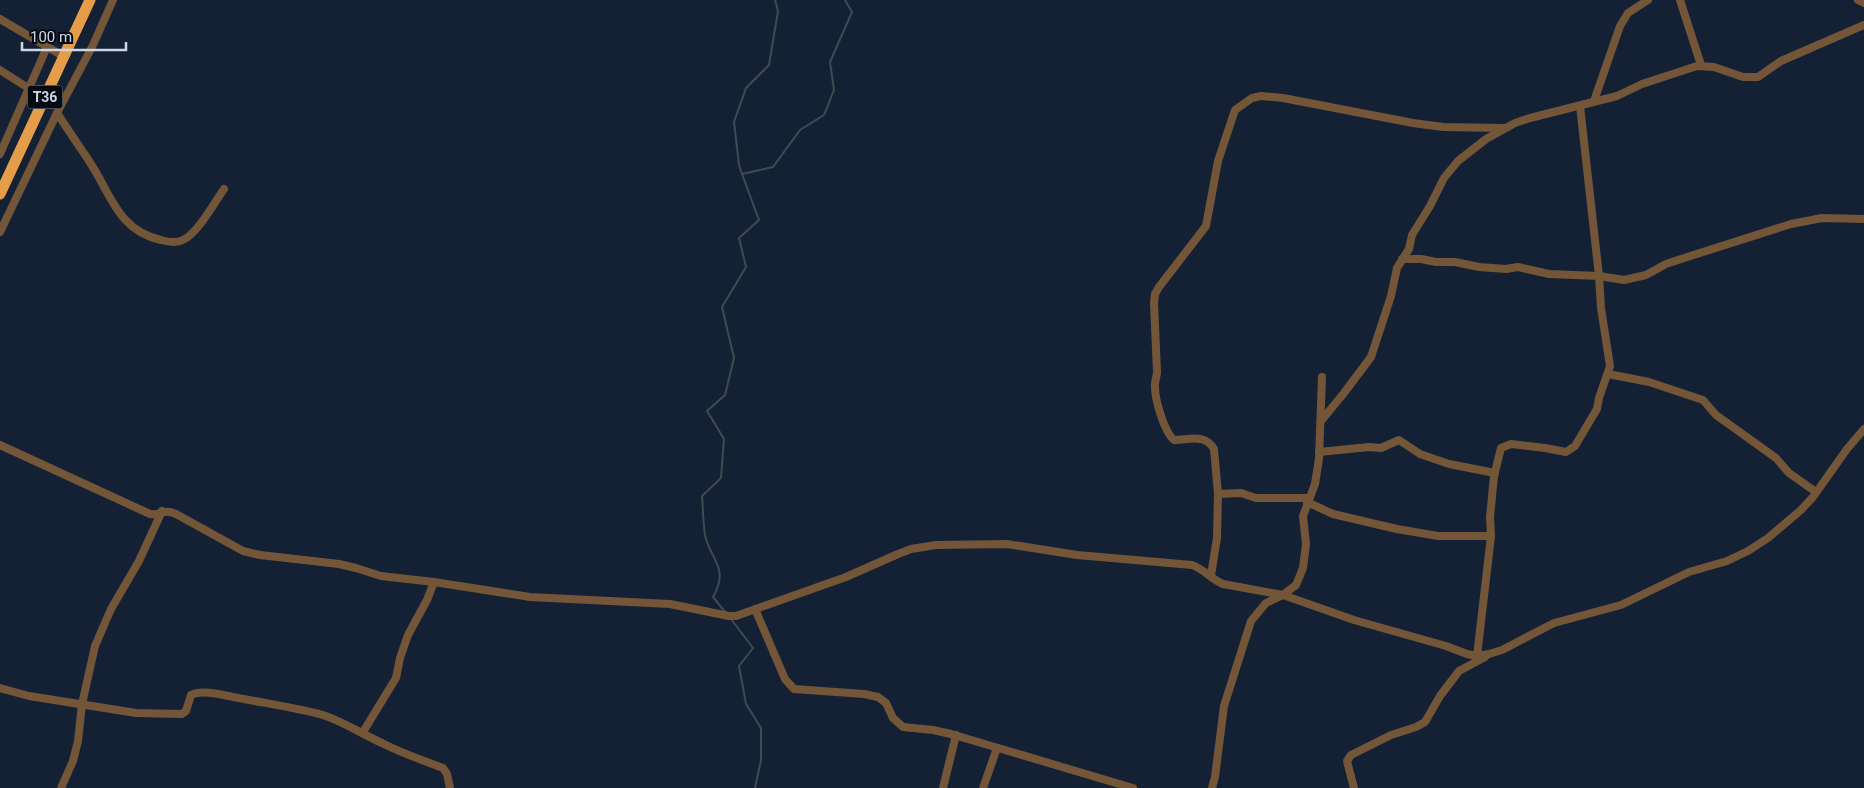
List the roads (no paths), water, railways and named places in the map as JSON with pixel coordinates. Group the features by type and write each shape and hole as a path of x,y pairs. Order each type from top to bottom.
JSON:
{"highway":[{"name":"T36","path":"0,194 90,0"}],"street":[{"path":"0,232 57,112 93,45 113,0"},
{"path":"1594,101 1620,26 1628,13 1648,0"},
{"path":"1680,0 1701,66"},
{"path":"1858,0 1864,3"},
{"path":"0,19 63,56"},
{"path":"1321,421 1371,357 1398,268 1409,249 1412,235 1450,169 1486,140 1505,128 1530,118 1617,96 1649,82 1701,66 1714,67 1744,77 1758,77 1781,61 1864,25"},
{"path":"0,154 46,47"},
{"path":"0,70 44,98"},
{"path":"1210,575 1217,538 1218,494 1214,448 1212,444 1200,438 1174,440 1167,432 1156,398 1155,383 1157,372 1154,303 1155,294 1159,287 1206,226 1218,161 1235,110 1252,98 1261,96 1283,98 1413,123 1444,127 1505,128"},
{"path":"1477,656 1491,536 1490,517 1495,473 1500,450 1507,444 1565,452 1575,446 1598,409 1599,398 1610,366 1600,308 1599,276 1580,106"},
{"path":"57,112 92,165 121,216 139,232 166,241 177,242 184,240 195,230 224,189"},
{"path":"1402,259 1455,262 1485,268 1506,269 1522,267 1550,274 1599,276 1614,280 1633,279 1684,258 1791,224 1822,218 1864,219"},
{"path":"1608,374 1649,382 1703,400 1716,415 1776,458 1789,473 1816,492"},
{"path":"1212,788 1224,706 1251,622 1266,603 1283,595 1296,585 1303,568 1306,544 1303,516 1315,484 1319,452 1322,377"},
{"path":"0,445 150,514 155,515 162,511 169,511 176,514 248,553 339,564 381,576 530,597 670,604 736,616 846,577 898,554 936,545 1007,544 1077,555 1185,564 1198,567 1223,584 1283,595 1354,620 1477,656 1502,650 1554,623 1621,605 1689,572 1737,557 1768,538 1801,510 1864,429"},
{"path":"1319,452 1369,447 1382,448 1399,440 1420,454 1448,464 1495,473"},
{"path":"1218,494 1241,493 1256,498 1308,500 1333,514 1397,529 1438,536 1491,536"},
{"path":"60,788 73,761 78,741 82,704 95,646 111,609 138,561 162,511"},
{"path":"363,732 396,678 400,658 408,635 427,600 434,582"},
{"path":"754,609 784,679 794,689 864,694 878,697 886,702 892,718 903,727 933,730 956,735 1133,788"},
{"path":"1354,788 1347,761 1351,755 1391,734 1416,727 1425,722 1440,696 1459,671 1489,654"},
{"path":"0,688 29,696 136,713 182,714 186,711 191,695 205,692 324,716 363,732 381,743 443,768 447,774 450,788"},
{"path":"943,788 956,735"},
{"path":"983,788 997,748"}],"waterway":[{"path":"742,174 739,165 734,122 746,88 769,65 778,11 775,0"},
{"path":"726,613 713,597 720,578 717,564 707,544 705,535 702,496 721,478 724,439 707,411 725,395 734,358 722,307 746,267 739,238 759,220 742,174 773,167 800,130 824,115 834,90 830,62 852,12 845,0"},
{"path":"731,619 753,648 739,666 746,704 761,728 761,760 755,788"}]}
